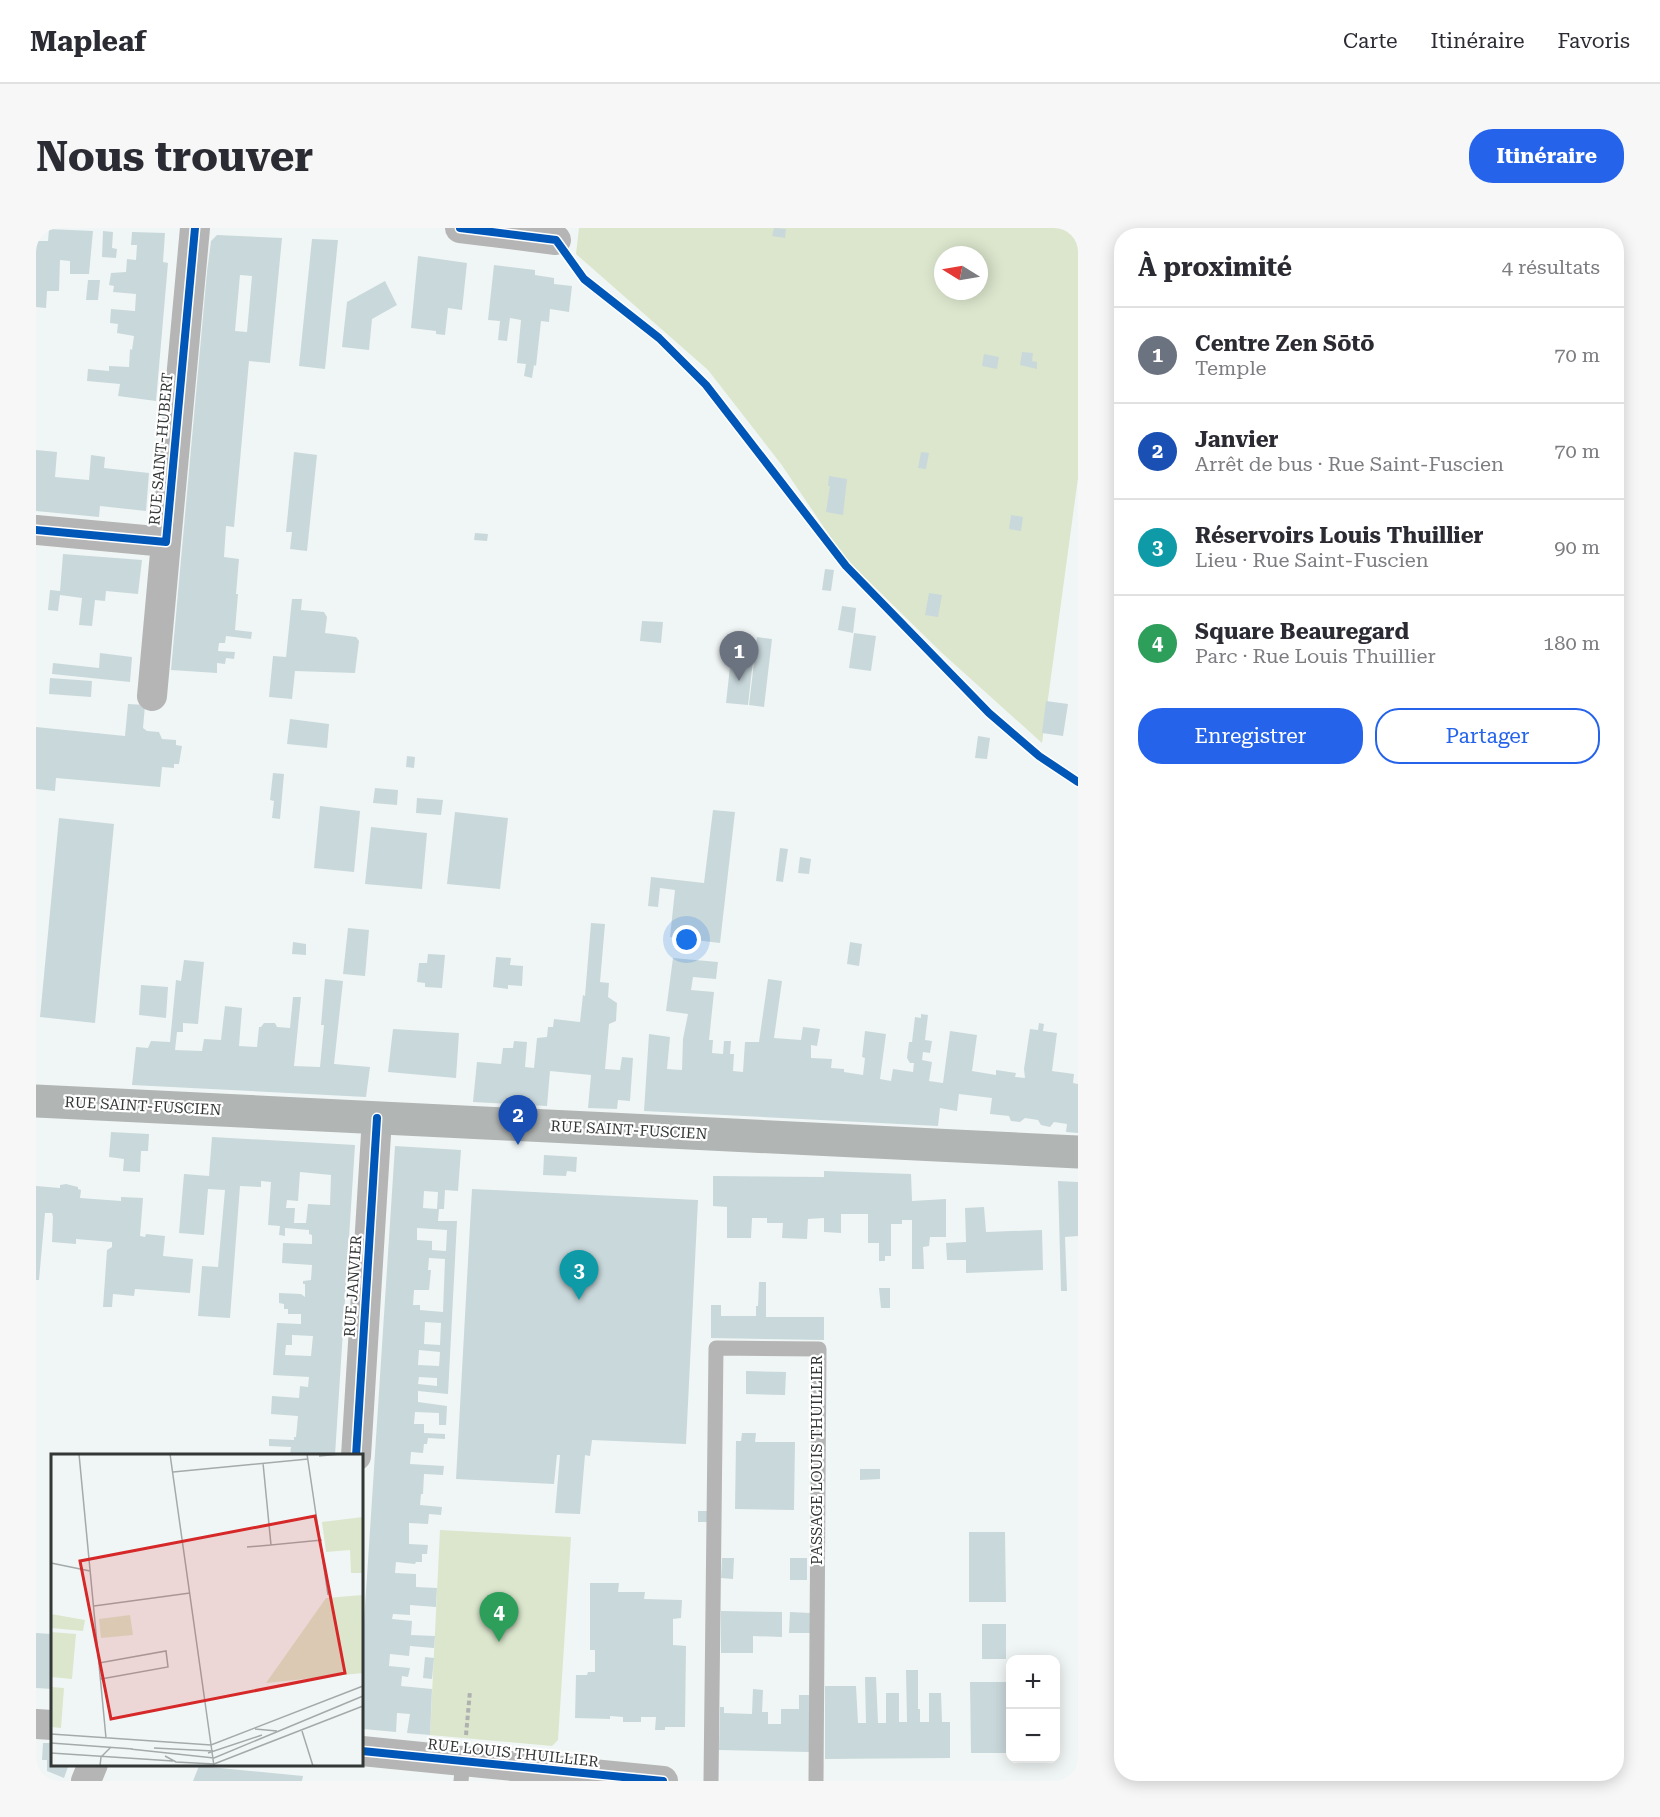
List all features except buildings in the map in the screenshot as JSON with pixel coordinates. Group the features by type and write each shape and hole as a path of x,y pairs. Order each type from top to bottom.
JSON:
{"main road":[{"name":"RUE SAINT-FUSCIEN","path":"36,1101 1078,1152"}],"street":[{"name":"RUE SAINT-HUBERT","path":"36,530 166,542 195,228"},
{"path":"460,228 556,240"},
{"path":"152,696 166,542"},
{"name":"RUE JANVIER","path":"356,1454 377,1118"},
{"path":"36,1724 51,1725"},
{"name":"RUE LOUIS THUILLIER","path":"363,1751 462,1771 663,1781"},
{"path":"86,1781 92,1766"}],"lane":[{"name":"PASSAGE LOUIS THUILLIER","path":"711,1781 716,1348 819,1349 816,1781"}],"path":[{"path":"462,1771 470,1691"}],"green space":[{"path":"579,228 1078,228 1078,478 1042,743 942,653 844,557 781,464 708,370 576,254"},
{"path":"440,1530 571,1537 558,1740 552,1746 430,1735"}],"cycle path":[{"path":"36,530 166,542 195,228"},
{"path":"460,228 556,240 584,279 659,338 706,385 846,566 989,713 1039,756 1078,782"},
{"path":"356,1454 377,1118"},
{"path":"363,1751 663,1781"}],"place":[{"name":"Centre Zen Sōtō","path":"739,681"},
{"name":"Janvier","path":"518,1145"},
{"name":"Réservoirs Louis Thuillier","path":"579,1300"},
{"name":"Square Beauregard","path":"499,1642"}]}
